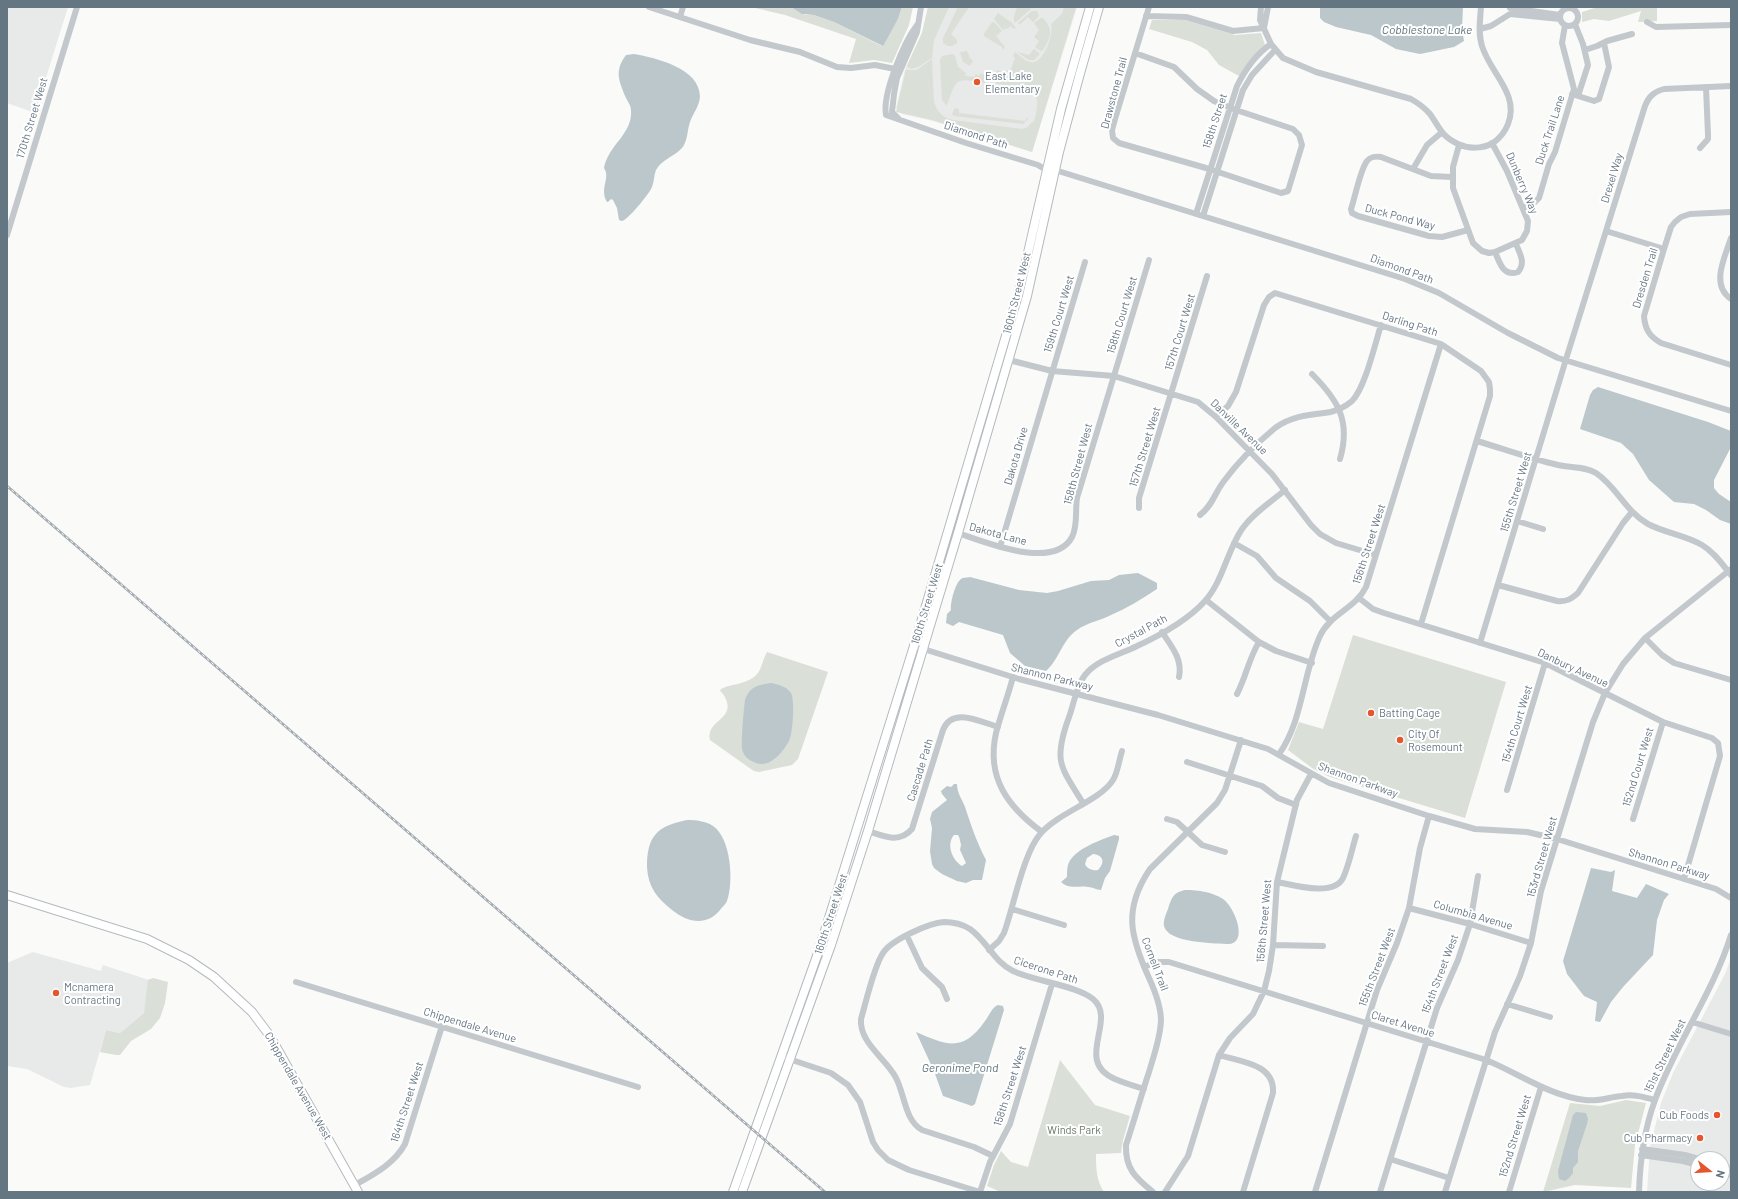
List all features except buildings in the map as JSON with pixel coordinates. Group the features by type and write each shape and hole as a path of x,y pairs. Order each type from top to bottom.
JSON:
{"main road":[{"name":"160th Street West","path":"742,1192 848,861 914,646 1019,292 1063,101 1090,7"},
{"name":"160th Street West","path":"732,1192 831,945 868,831 958,533 1027,296 1055,170 1099,7"},
{"path":"1055,170 1052,165 1063,116 1063,101"},
{"path":"1039,244 1038,232 1050,174 1046,170"},
{"path":"1009,360 1006,359 1005,356 1018,307 1019,292"},
{"name":"Chippendale Avenue West","path":"7,894 147,938 189,960 214,977 248,1008 270,1036 357,1189"}],"street":[{"name":"170th Street West","path":"7,235 77,7"},
{"path":"649,7 750,40 800,52 837,66 851,68 875,65 898,69 915,37 921,7"},
{"path":"680,17 683,7"},
{"name":"Drawstone Trail","path":"1149,7 1115,119 1112,130 1112,138 1119,143 1214,171"},
{"path":"1261,7 1260,20 1271,44 1283,58 1316,72 1410,99 1426,110 1441,133 1460,145 1478,148 1498,139 1506,128 1510,117 1511,105 1506,89 1489,63 1482,46 1480,29 1481,7"},
{"path":"1264,28 1268,7"},
{"path":"1569,7 1574,9 1577,13 1578,19 1575,24 1570,26 1565,25 1560,17 1562,10 1569,7"},
{"path":"1480,29 1491,26 1510,10 1560,17"},
{"path":"1146,16 1186,17 1233,32 1264,28"},
{"path":"1647,22 1656,27 1731,25"},
{"path":"1575,24 1585,50 1588,65 1575,95 1597,100 1600,95 1608,67 1604,43"},
{"name":"Duck Trail Lane","path":"1522,208 1534,203 1538,198 1575,95 1562,43 1565,25"},
{"path":"1585,50 1608,40 1632,34"},
{"name":"158th Street","path":"1203,216 1214,171 1233,109 1237,86 1246,70 1271,44"},
{"name":"158th Street","path":"1233,109 1252,75 1275,50"},
{"path":"1135,53 1174,67 1197,89 1214,101 1293,129 1299,135 1302,145 1288,191 1281,193 1214,171"},
{"name":"Diamond Path","path":"898,69 892,110 900,120 966,143 1038,165 1046,170"},
{"name":"Drexel Way","path":"1570,347 1648,99 1655,92 1664,89 1731,86"},
{"path":"1700,148 1708,140 1706,87"},
{"path":"1413,169 1427,145 1441,133"},
{"name":"Dunberry Way","path":"1492,143 1502,160 1528,225 1525,236 1516,244"},
{"path":"1460,145 1454,160 1452,177 1456,199 1473,243 1482,251 1495,252 1516,244 1523,260 1518,272 1510,273 1505,271 1495,252"},
{"name":"Duck Pond Way","path":"1452,177 1431,176 1381,157 1374,157 1368,160 1364,166 1351,210 1352,213 1358,216 1429,236 1442,237 1468,230"},
{"name":"Diamond Path","path":"1055,170 1405,279 1438,293 1529,344 1566,361 1731,411"},
{"name":"158th Street","path":"1196,214 1214,171"},
{"name":"Dresden Trail","path":"1731,212 1690,214 1681,217 1671,227 1644,316 1645,327 1652,337 1660,343 1731,364"},
{"path":"1606,231 1664,249"},
{"path":"1731,238 1719,278 1725,295 1731,299"},
{"name":"158th Court West","path":"1114,376 1149,260"},
{"name":"159th Court West","path":"1052,371 1085,262"},
{"name":"157th Court West","path":"1172,393 1207,276"},
{"name":"Darling Path","path":"1216,417 1228,406 1236,392 1257,323 1268,297 1275,294 1281,294 1441,344 1481,371 1489,382 1490,396 1420,624"},
{"path":"1200,515 1209,508 1226,478 1276,428 1288,420 1300,416 1339,410 1352,401 1361,389 1381,325"},
{"name":"156th Street West","path":"1279,754 1291,733 1320,636 1330,620 1359,598 1366,588 1441,344"},
{"name":"155th Street West","path":"1480,643 1570,347"},
{"name":"Danville Avenue","path":"1009,360 1052,371 1114,376 1198,402 1216,417 1251,452 1285,490 1311,525 1320,534 1336,543 1376,555"},
{"name":"Dakota Drive","path":"1000,547 1052,371"},
{"path":"1312,374 1328,390 1343,421 1345,434 1340,459"},
{"name":"158th Street West","path":"1055,550 1066,544 1074,534 1077,498 1114,376"},
{"name":"157th Street West","path":"1139,508 1139,498 1172,393"},
{"path":"1477,441 1559,466 1582,468 1595,472 1607,482 1632,512 1652,526 1703,545 1715,555 1730,572"},
{"name":"Crystal Path","path":"1083,803 1064,773 1060,752 1062,737 1082,679 1095,666 1137,646 1190,615 1206,600 1218,581 1234,543 1246,524 1285,490"},
{"path":"1498,585 1557,602 1564,602 1571,599 1578,593 1632,512"},
{"path":"1517,521 1543,529"},
{"name":"Dakota Lane","path":"958,533 1000,547 1025,552 1055,550"},
{"path":"1234,543 1257,556 1276,578 1310,601 1330,620"},
{"name":"153rd Street West","path":"1445,1192 1495,1032 1520,976 1531,943 1542,891 1557,840 1593,722 1605,693 1623,664 1645,638 1730,572"},
{"name":"Danbury Avenue","path":"1359,598 1378,611 1545,663 1662,722 1712,738 1718,743 1720,756 1684,879"},
{"path":"1206,600 1259,642 1276,651 1312,663"},
{"path":"1162,632 1179,660 1179,677"},
{"path":"1645,638 1662,655 1674,663 1731,680"},
{"path":"1237,694 1244,680 1250,659 1259,642"},
{"name":"Shannon Parkway","path":"914,646 1013,677 1128,706 1241,740 1279,754 1310,774 1329,783 1429,816 1475,829 1527,832 1557,840 1716,889 1731,898"},
{"name":"154th Court West","path":"1507,790 1545,663"},
{"path":"1013,677 998,727 995,740 994,759 1002,788 1011,804 1019,814 1042,832"},
{"name":"Cascade Path","path":"868,831 894,838 904,836 912,829 942,730 948,721 955,717 962,717 998,727"},
{"name":"152nd Court West","path":"1633,818 1662,722"},
{"name":"Cornell Trail","path":"1153,1192 1136,1178 1131,1170 1126,1153 1126,1145 1159,1039 1161,1020 1157,996 1136,949 1132,932 1132,914 1136,896 1142,881 1150,869 1218,803 1230,776 1241,740"},
{"path":"989,950 1002,937 1030,850 1042,832 1083,803 1105,790 1115,776 1122,751"},
{"path":"1187,762 1262,786 1278,798 1296,805"},
{"name":"156th Street West","path":"1165,1192 1188,1156 1219,1055 1230,1038 1253,1014 1264,991 1273,945 1277,882 1296,805 1301,790 1310,774"},
{"name":"155th Street West","path":"1315,1192 1366,1023 1377,990 1397,943 1409,908 1420,848 1429,816"},
{"path":"1167,819 1178,822 1202,845 1225,852"},
{"path":"1277,882 1300,886 1328,888 1336,886 1343,878 1356,836"},
{"name":"154th Street West","path":"1380,1192 1437,1008 1458,960 1470,924 1478,876"},
{"name":"Columbia Avenue","path":"1409,908 1470,924 1531,943"},
{"path":"1012,909 1064,925"},
{"name":"Cicerone Path","path":"993,1156 974,1147 922,1130 914,1125 910,1118 896,1077 867,1041 862,1032 861,1019 881,956 888,947 906,936 935,924 953,923 963,926 972,931 999,961 1009,969 1080,992 1093,998 1101,1011 1102,1022 1095,1049 1097,1059 1101,1067 1106,1074 1114,1079 1144,1089"},
{"name":"151st Street West","path":"1639,1192 1642,1152 1655,1100 1692,1022 1718,972 1731,935"},
{"path":"906,936 922,968 942,987 947,999"},
{"path":"1273,945 1323,946"},
{"name":"Claret Avenue","path":"1144,967 1157,962 1169,962 1486,1060 1506,1068 1541,1087 1585,1100 1602,1100 1630,1095 1655,1100"},
{"name":"Chippendale Avenue","path":"296,982 638,1087"},
{"name":"158th Street West","path":"980,1192 993,1156 1010,1124 1052,984"},
{"path":"1507,1004 1550,1017"},
{"path":"1692,1022 1731,1034"},
{"name":"164th Street West","path":"357,1189 394,1159 406,1144 442,1026"},
{"path":"1219,1055 1263,1069 1270,1076 1274,1085 1273,1093 1243,1192"},
{"path":"785,1058 831,1073 848,1085 861,1104 873,1142 888,1160 909,1170 980,1192"},
{"name":"152nd Street West","path":"1509,1192 1541,1087"},
{"path":"1642,1152 1690,1158"},
{"path":"1642,1152 1690,1163"},
{"path":"1390,1159 1450,1178"}],"shaded area":[{"path":"7,7 68,7 35,113 7,103"},
{"name":"East Lake Elementary","path":"928,7 1077,7 1032,152 933,121 902,114 896,108 905,69 922,33"},
{"path":"33,952 101,971 103,965 149,980 144,1013 120,1033 106,1030 90,1085 71,1088 64,1087 27,1069 7,1066 7,963"},
{"path":"1731,958 1731,1192 1647,1192 1650,1147 1661,1103 1673,1073 1725,974"}],"green space":[{"path":"751,7 791,7 805,15 814,15 834,22 882,46 898,19 902,7 913,7 909,25 892,63 874,60 849,63 856,39 785,15"},
{"path":"928,7 949,7 934,40 932,58 918,67 911,69 907,66 922,33"},
{"path":"958,7 969,7 951,34 957,40 957,43 952,46 948,46 943,43 943,38"},
{"path":"1017,7 1029,7 1031,9 1016,22 1014,22 1014,17"},
{"path":"1064,7 1076,7 1032,152 929,119 896,112 906,70 917,70 932,59 934,102 937,109 943,116 953,120 1022,129 1028,127 1032,122 1034,122 1037,110 1035,94 1024,88 997,84 995,82 996,72 997,70 1005,73 1006,70 1010,72 1015,58 1013,56 1015,52 1029,62 1038,60 1048,46 1052,28 1051,24 1062,14"},
{"path":"1598,7 1657,7 1657,21 1638,22 1641,11 1609,21 1594,19 1582,22 1582,12"},
{"path":"1032,11 1037,11 1039,16 1033,22 1028,17 1019,25 1018,23"},
{"path":"998,13 1012,23 1016,28 1014,29 1010,26 1008,29 1006,28 1003,30 994,19"},
{"path":"1043,18 1049,26 1050,34 1046,45 1041,51 1035,47 1039,41 1034,37 1039,30 1034,23"},
{"path":"1152,20 1185,20 1235,35 1261,33 1265,45 1239,76 1219,65 1207,50 1192,42 1149,29"},
{"path":"992,22 994,22 1002,31 996,36 1005,47 1003,50 1002,47 984,36"},
{"path":"1034,49 1040,54 1034,60 1029,60 1017,52 1029,55"},
{"path":"967,51 973,61 970,66 963,62 960,52"},
{"path":"953,54 958,67 966,73 965,76 974,77 976,74 979,76 981,73 987,77 987,81 985,83 968,80 958,82 946,105 942,100 940,60 942,56"},
{"path":"955,108 959,109 959,113 1025,121 1027,117 1028,119 1023,124 954,116 952,114"},
{"path":"1353,635 1506,682 1465,818 1330,777 1312,768 1288,750 1299,722 1323,729"},
{"path":"767,652 828,672 798,759 792,765 759,772 754,771 710,740 710,734 715,724 723,717 728,708 726,699 720,691 721,689 745,682 754,677 758,673"},
{"path":"153,978 168,982 165,1003 160,1018 151,1029 131,1041 120,1055 100,1052 106,1030 120,1033 144,1013 148,980"},
{"name":"Winds Park","path":"1060,1060 1095,1105 1130,1116 1121,1153 1096,1154 1096,1169 1104,1192 1001,1192 987,1186 994,1165 1001,1151 1011,1162 1028,1167"},
{"path":"1626,1100 1646,1103 1635,1145 1631,1188 1575,1185 1543,1192 1570,1103 1600,1106"}],"water":[{"path":"791,7 902,7 898,19 883,46 834,22 814,15 802,14"},
{"name":"Cobblestone Lake","path":"1320,7 1463,7 1462,29 1464,41 1454,47 1420,54 1396,49 1371,35 1336,27 1324,22 1320,18"},
{"path":"634,54 654,58 675,66 685,72 693,79 698,87 700,97 690,122 684,145 679,151 658,167 653,185 643,201 625,220 622,221 619,220 617,208 613,200 611,199 607,202 605,197 604,188 606,172 604,168 606,160 624,133 631,118 631,110 621,86 619,71 622,61 626,55"},
{"path":"1598,387 1708,422 1731,431 1731,447 1714,480 1714,488 1719,494 1731,502 1731,524 1720,520 1694,504 1674,502 1649,480 1633,454 1621,443 1580,429 1590,395 1593,390"},
{"path":"1138,573 1157,583 1157,589 1123,609 1085,625 1077,630 1064,644 1046,671 1025,666 1010,653 1003,635 959,622 953,626 946,623 947,614 951,610 955,589 959,581 963,578 970,577 1019,590 1047,593 1091,581 1109,580 1119,575"},
{"path":"772,683 785,687 791,693 793,709 792,731 789,741 779,755 770,762 760,764 747,758 742,749 742,727 745,700 749,692 755,687"},
{"path":"954,784 957,784 977,841 986,860 982,880 973,880 966,883 957,881 942,874 934,868 932,864 930,851 932,828 930,819 932,812 947,800 941,791 947,786 951,787","holes":["954,835 958,835 961,845 960,850 966,863 962,866 955,860 950,847 950,843"]},
{"path":"687,820 701,821 713,826 724,840 729,861 730,883 727,901 715,915 703,921 690,920 667,906 654,892 648,874 647,856 649,847 656,834 661,829 677,822"},
{"path":"1114,835 1119,836 1119,839 1110,871 1105,878 1101,890 1090,887 1071,887 1061,882 1067,877 1068,865 1075,854 1095,842","holes":["1093,854 1101,858 1102,865 1098,870 1090,869 1085,864 1087,858"]},
{"path":"1591,868 1611,872 1615,870 1612,891 1637,898 1646,884 1669,894 1664,900 1657,920 1653,955 1611,1002 1600,1022 1595,1021 1597,1002 1584,996 1567,974 1563,961"},
{"path":"1185,890 1205,892 1223,899 1228,903 1236,917 1239,933 1237,939 1233,943 1226,944 1192,941 1182,939 1167,932 1164,922 1171,901 1175,894"},
{"name":"Geronime Pond","path":"998,1005 1003,1006 1004,1010 975,1104 972,1106 943,1096 934,1071 916,1032 945,1043 961,1042 969,1038 977,1031 992,1010"},
{"path":"1576,1112 1586,1113 1588,1119 1578,1151 1578,1162 1573,1168 1573,1173 1565,1181 1559,1179 1558,1171 1573,1115"}],"railway":[{"path":"7,486 825,1192"}],"place":[{"name":"East Lake Elementary","path":"977,82"},
{"name":"Batting Cage","path":"1371,713"},
{"name":"City Of Rosemount","path":"1400,740"},
{"name":"Mcnamera Contracting","path":"56,993"},
{"name":"Cub Foods","path":"1717,1115"},
{"name":"Cub Pharmacy","path":"1700,1138"}]}
